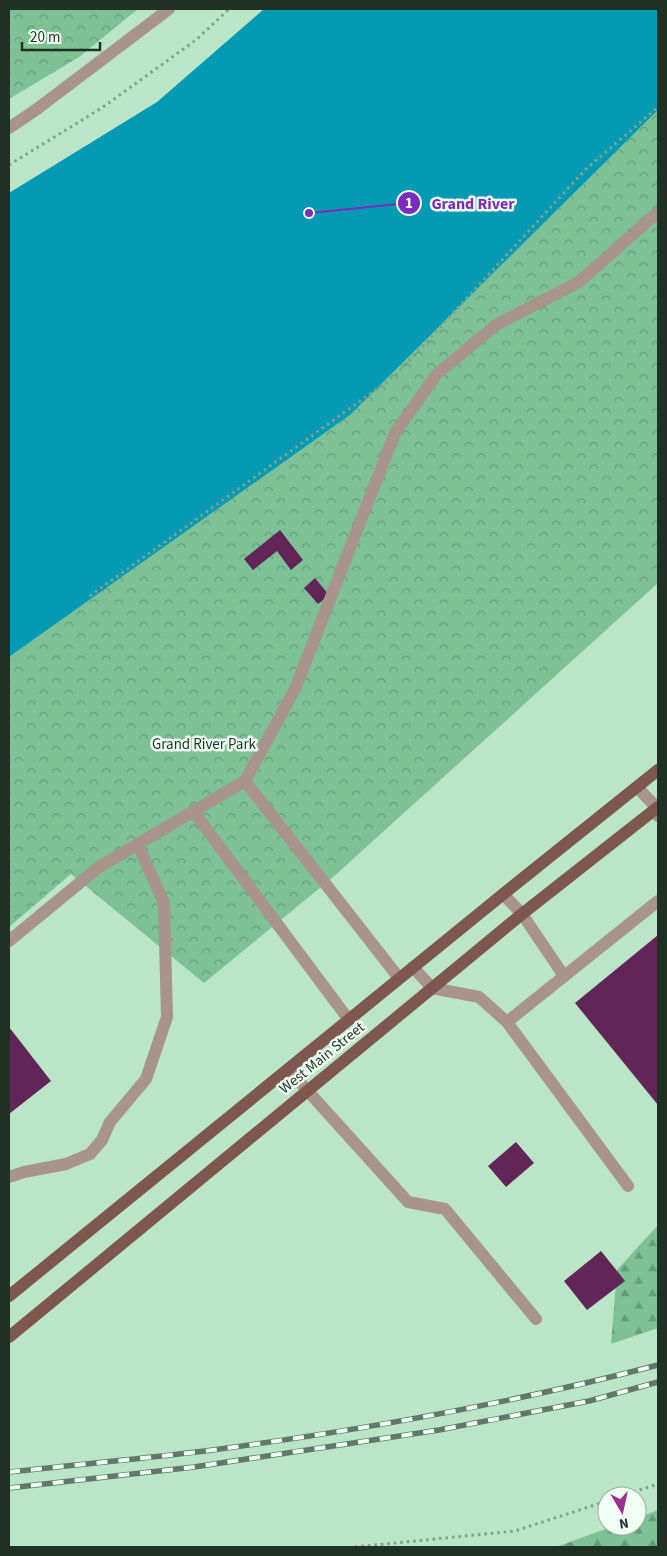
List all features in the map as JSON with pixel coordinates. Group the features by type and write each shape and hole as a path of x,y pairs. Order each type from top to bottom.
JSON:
{"main road":[{"name":"West Main Street","path":"9,1296 658,770"},
{"name":"West Main Street","path":"9,1337 522,914 658,810"}],"street":[{"path":"9,128 169,9"},
{"path":"9,941 99,867 245,781 295,689 395,433 437,374 496,325 579,282 658,212"},
{"path":"245,781 399,978"},
{"path":"637,787 658,810"},
{"path":"193,811 348,1020"},
{"path":"9,1177 24,1172 66,1164 90,1154 102,1140 110,1122 146,1079 167,1017 164,903 138,845"},
{"path":"503,894 522,914 564,976"},
{"path":"507,1022 658,901"},
{"path":"413,967 432,988 479,996 507,1022 628,1186"},
{"path":"288,1069 408,1202 445,1209 536,1319"}],"path":[{"path":"9,165 103,107 196,40 229,9"},
{"path":"90,596 396,375 585,170 658,107"},
{"path":"355,1547 515,1531 597,1504"}],"green space":[{"path":"9,9 138,9 79,57 9,99"},
{"name":"Grand River Park","path":"658,110 658,583 332,878 204,983 71,874 9,927 9,657 350,415"},
{"path":"658,1225 658,1328 611,1344 617,1270"},
{"path":"658,1510 658,1547 556,1547 597,1532 597,1536 647,1536 647,1514"}],"water":[{"path":"264,9 658,9 658,110 350,415 9,657 9,193 157,102"}],"building":[{"path":"280,530 303,560 291,570 277,551 253,570 244,559"},
{"path":"315,578 329,595 318,604 304,588"},
{"path":"658,935 658,1105 575,1003"},
{"path":"9,1027 51,1081 9,1114"},
{"path":"516,1142 534,1163 506,1187 488,1166"},
{"path":"601,1251 625,1281 587,1310 564,1281"}],"railway":[{"path":"9,1472 205,1451 319,1435 489,1404 658,1365"},
{"path":"9,1488 194,1467 439,1430 589,1401 658,1382"}],"place":[{"name":"Grand River","path":"309,213"}]}
